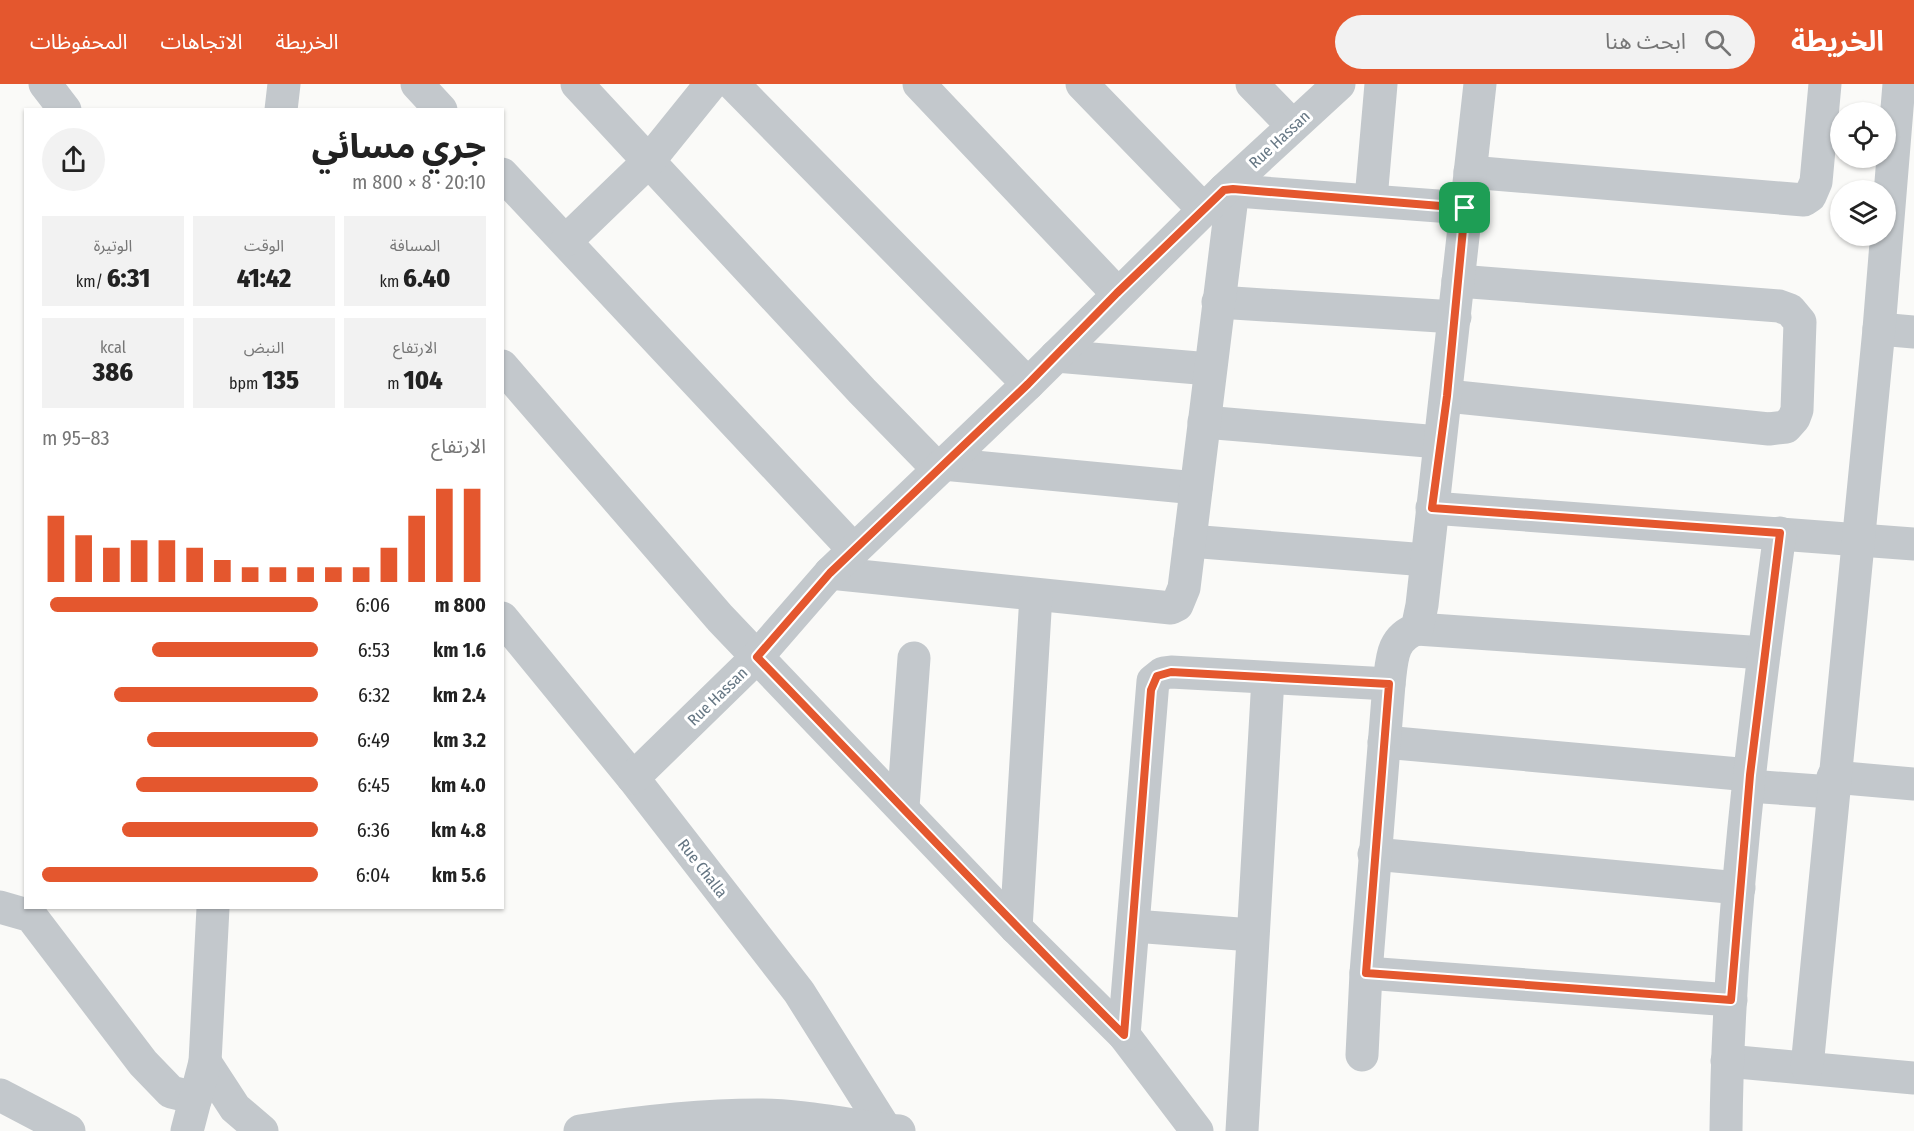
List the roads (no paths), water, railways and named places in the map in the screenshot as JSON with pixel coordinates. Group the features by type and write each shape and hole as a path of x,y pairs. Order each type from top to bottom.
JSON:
{"street":[{"path":"45,84 63,108"},
{"path":"281,108 284,84"},
{"path":"417,84 439,108"},
{"path":"578,84 648,162 940,467 1196,488"},
{"path":"567,240 648,162 711,84"},
{"path":"733,84 1028,384"},
{"path":"919,84 1117,293"},
{"path":"1082,84 1220,196 1371,199 1465,208"},
{"path":"1252,84 1292,125"},
{"name":"Rue Hassan","path":"633,778 757,657 830,573 1028,384 1117,293 1292,125 1339,84"},
{"path":"1371,199 1381,84"},
{"path":"1417,629 1422,605 1439,442 1447,396 1465,208 1480,84"},
{"path":"1470,172 1804,200 1810,196 1816,182 1825,84"},
{"path":"1807,1067 1832,784 1903,105"},
{"path":"504,176 567,240 854,550"},
{"path":"830,573 1036,596 1171,608 1177,605 1183,594 1218,302 1220,196"},
{"path":"1447,396 1769,429 1786,428 1797,410 1800,322 1791,310 1779,306 1458,280"},
{"path":"1218,302 1455,317"},
{"path":"1879,329 1914,332"},
{"path":"1056,356 1210,369"},
{"path":"504,368 757,657 903,807 1016,928 1124,1035 1197,1131"},
{"path":"1204,422 1439,442"},
{"path":"1432,508 1914,544"},
{"path":"1726,1131 1727,1060 1739,888 1749,780 1780,533"},
{"path":"1190,541 1426,560"},
{"path":"1016,928 1036,596"},
{"name":"Rue Challa","path":"504,620 633,778 799,992 893,1130"},
{"path":"1362,1055 1374,854 1389,684 1395,645 1406,633 1417,629 1764,652"},
{"path":"903,807 914,658"},
{"path":"1124,1035 1153,681 1163,673 1171,672 1389,684"},
{"path":"1242,1131 1268,678"},
{"path":"1384,742 1749,780 1832,784 1914,784"},
{"path":"1374,854 1739,888"},
{"path":"0,907 31,916 143,1063 171,1092 196,1098"},
{"path":"187,1131 205,1062 213,909"},
{"path":"1134,926 1252,935"},
{"path":"1366,973 1731,1000"},
{"path":"1727,1060 1914,1078"},
{"path":"205,1062 235,1108 262,1131"},
{"path":"0,1095 69,1131"},
{"path":"580,1131 656,1122 758,1115 893,1130"}]}
